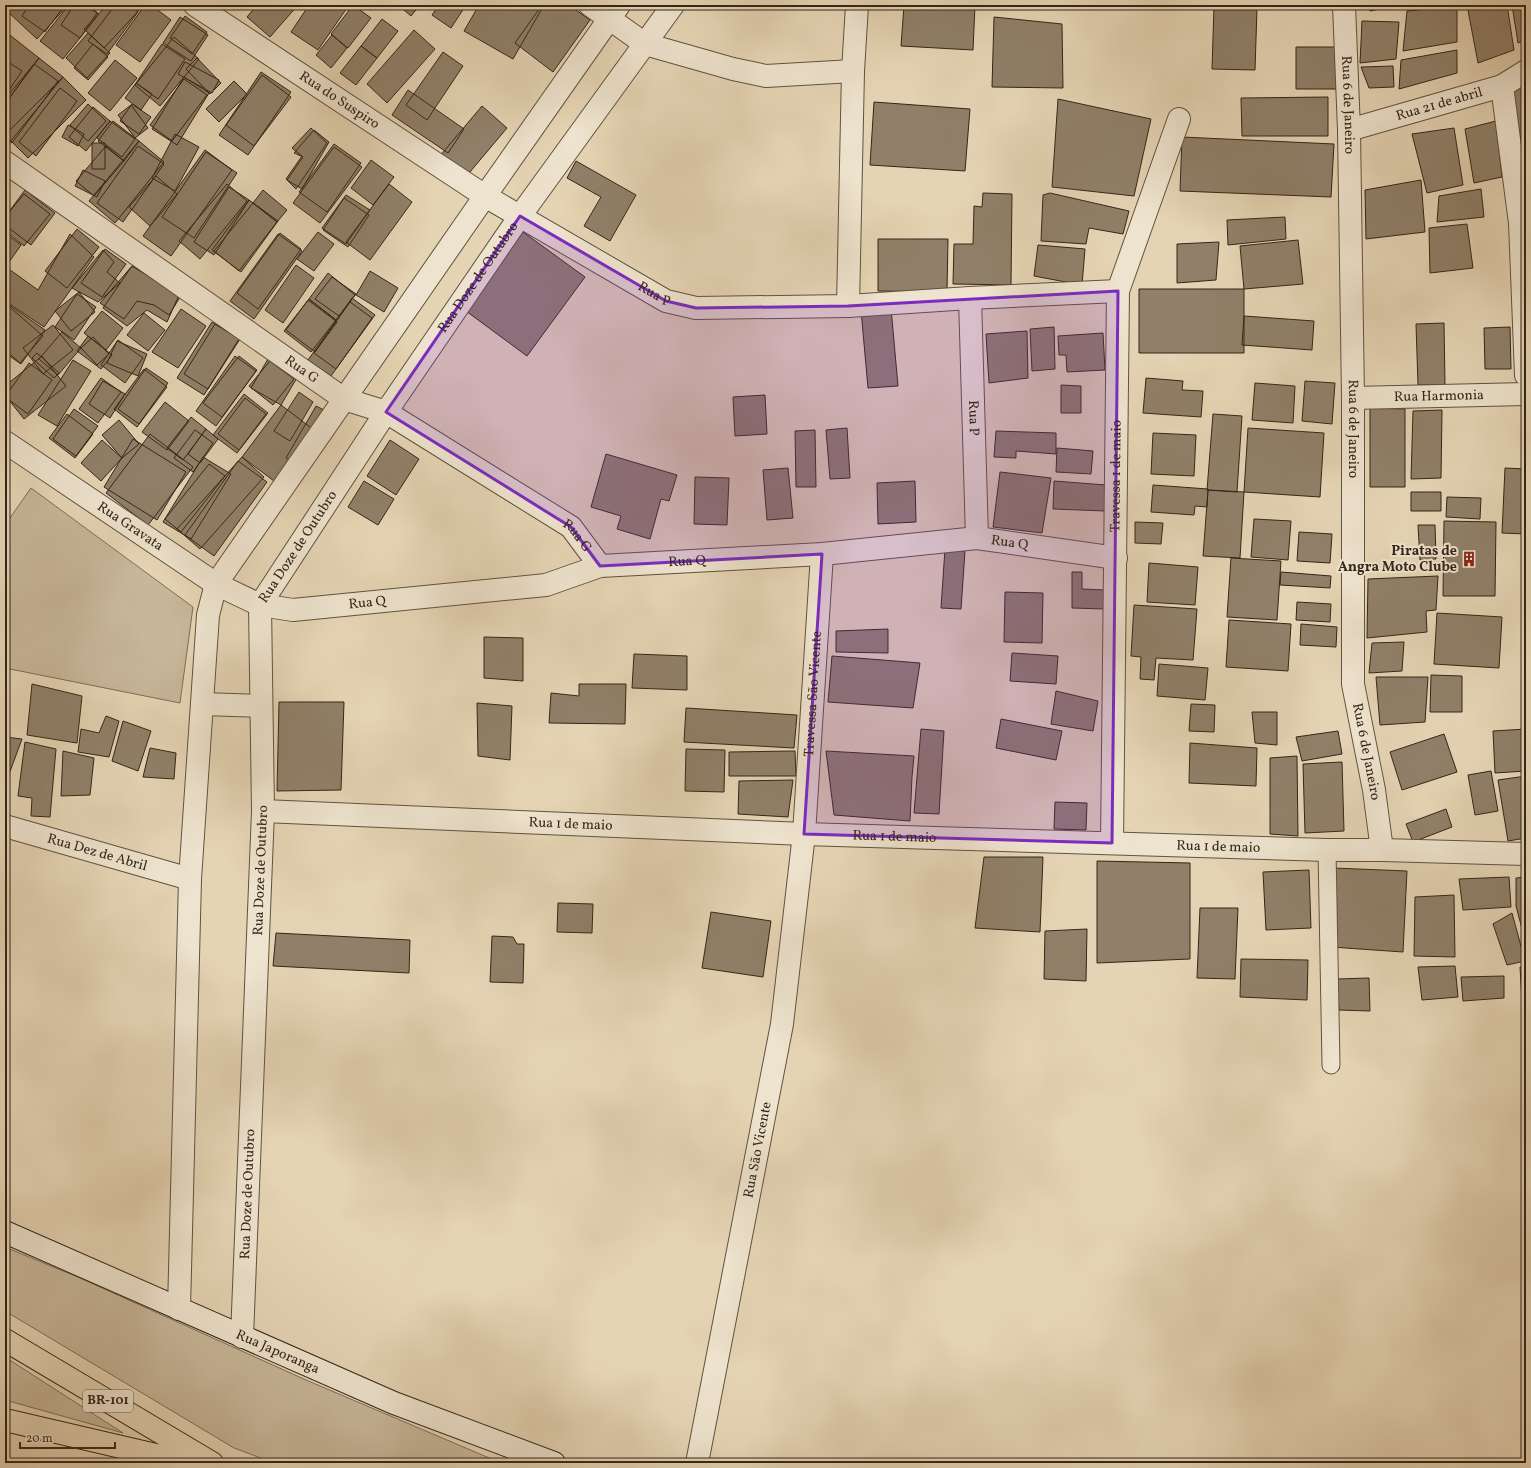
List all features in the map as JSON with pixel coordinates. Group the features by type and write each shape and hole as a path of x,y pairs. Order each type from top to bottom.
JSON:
{"highway":[{"name":"BR-101","path":"5,1340 212,1463"},
{"path":"5,1420 190,1463"}],"street":[{"name":"Rua do Suspiro","path":"195,5 484,196"},
{"path":"590,5 614,12 645,44 733,69 766,76 853,71"},
{"name":"Rua Doze de Outubro","path":"242,1337 263,811 260,605 386,412 520,216 673,5"},
{"path":"848,306 853,71 857,5"},
{"name":"Rua 6 de Janeiro","path":"1344,5 1349,130 1353,398 1353,684 1374,790 1382,850"},
{"path":"179,1309 190,879 208,615 216,584 484,196 614,12"},
{"name":"Rua 21 de abril","path":"1349,130 1502,86 1526,71"},
{"path":"1502,86 1520,223 1526,375"},
{"name":"Travessa 1 de maio","path":"1112,843 1118,291 1179,119"},
{"name":"Rua G","path":"5,162 344,399 386,412 571,527 600,566"},
{"name":"Rua P","path":"484,196 666,301 696,308 848,306 970,298 1118,291"},
{"name":"Rua P","path":"970,298 977,538"},
{"name":"Rua Harmonia","path":"1353,398 1526,394"},
{"name":"Rua Gravata","path":"5,442 216,584 260,605"},
{"name":"Rua Q","path":"260,605 292,610 546,585 600,566 822,554 977,538 1116,558"},
{"name":"Travessa São Vicente","path":"804,834 822,554"},
{"path":"202,704 261,706"},
{"name":"Rua 1 de maio","path":"263,811 804,834 1326,850 1526,854"},
{"name":"Rua Dez de Abril","path":"5,826 190,879"},
{"name":"Rua São Vicente","path":"697,1463 782,1024 804,834"},
{"name":"Rua Japoranga","path":"5,1232 394,1403 554,1463"}],"lane":[{"path":"1326,850 1331,1065"}],"highlighted area":[{"path":"520,216 666,301 696,308 848,306 1118,291 1112,843 804,834 822,554 600,566 571,527 386,412"}],"shaded area":[{"path":"31,488 193,607 180,703 5,668 5,525"},
{"path":"5,1247 80,1278 306,1380 501,1463 274,1463 234,1448 5,1311"},
{"path":"5,1357 123,1433 5,1400"}],"building":[{"path":"14,5 68,5 37,39 8,12"},
{"path":"29,5 65,5 45,32 22,16"},
{"path":"69,5 88,5 99,14 63,59 40,41"},
{"path":"74,5 85,5 97,13 80,38 61,25"},
{"path":"107,5 144,5 104,48 84,29"},
{"path":"115,5 129,5 138,12 107,54 88,41"},
{"path":"145,5 151,5 171,20 140,62 116,45"},
{"path":"257,5 298,5 270,37 247,17"},
{"path":"309,5 349,5 318,50 291,32"},
{"path":"353,5 371,18 348,48 331,34"},
{"path":"398,5 420,5 411,16"},
{"path":"439,5 466,5 451,28 432,15"},
{"path":"479,5 544,5 513,59 464,31"},
{"path":"542,5 569,5 590,20 553,72 515,43"},
{"path":"904,5 975,5 973,50 901,46"},
{"path":"1370,5 1401,5 1370,11"},
{"path":"1467,5 1507,5 1514,50 1478,63"},
{"path":"1512,5 1526,5 1526,40 1518,43"},
{"path":"1457,6 1457,42 1403,51 1407,11"},
{"path":"1214,7 1257,8 1255,70 1212,69"},
{"path":"185,16 207,32 192,54 170,38"},
{"path":"180,17 208,35 191,61 163,43"},
{"path":"994,17 1062,24 1063,88 992,87"},
{"path":"382,19 398,31 377,58 361,46"},
{"path":"1362,21 1399,22 1396,59 1360,63"},
{"path":"414,30 435,49 387,103 367,84"},
{"path":"6,32 39,58 5,104 5,33"},
{"path":"88,33 110,53 87,78 66,58"},
{"path":"332,35 347,48 331,68 316,55"},
{"path":"174,37 199,59 160,106 135,85"},
{"path":"93,44 108,57 88,80 74,68"},
{"path":"162,44 185,59 158,99 136,83"},
{"path":"361,46 377,58 356,85 340,73"},
{"path":"1296,47 1339,47 1338,89 1296,89"},
{"path":"1457,50 1457,73 1399,89 1401,60"},
{"path":"443,52 463,66 427,120 406,105"},
{"path":"39,58 63,77 5,148 5,99"},
{"path":"197,58 221,83 210,94 186,69"},
{"path":"5,60 22,71 5,96"},
{"path":"115,60 137,78 110,111 88,93"},
{"path":"185,62 219,80 212,93 178,74"},
{"path":"34,64 58,81 12,143 5,138 5,104"},
{"path":"1393,66 1394,87 1369,88 1361,67"},
{"path":"261,72 291,92 248,155 219,135"},
{"path":"262,75 291,97 254,146 226,125"},
{"path":"63,77 86,100 28,158 5,135"},
{"path":"184,77 209,93 177,145 152,129"},
{"path":"184,79 207,95 172,141 150,125"},
{"path":"234,81 247,94 219,122 206,109"},
{"path":"136,83 152,94 141,110 125,98"},
{"path":"1526,83 1526,185 1511,91"},
{"path":"60,88 77,101 36,156 19,142"},
{"path":"408,90 464,129 448,153 392,115"},
{"path":"1328,97 1328,136 1242,136 1241,98"},
{"path":"1058,99 1151,119 1134,196 1052,187"},
{"path":"874,102 970,109 965,171 870,165"},
{"path":"88,104 106,121 88,141 70,125"},
{"path":"132,104 151,117 139,134 120,121"},
{"path":"131,105 148,128 135,138 118,115"},
{"path":"482,106 507,128 464,179 439,157"},
{"path":"93,107 110,121 86,151 69,137"},
{"path":"110,121 135,139 122,157 97,138"},
{"path":"113,121 139,141 124,161 98,141"},
{"path":"1496,121 1502,177 1474,183 1465,129"},
{"path":"68,125 84,134 78,146 62,137"},
{"path":"311,128 327,143 296,189 286,179 302,156 292,148"},
{"path":"1454,128 1463,185 1427,193 1412,134"},
{"path":"314,130 329,142 302,189 287,180 303,157 294,153"},
{"path":"175,134 199,147 175,191 152,178"},
{"path":"1182,137 1334,144 1331,197 1180,191"},
{"path":"139,141 164,162 115,223 89,201"},
{"path":"92,143 105,143 105,169 92,169"},
{"path":"334,144 361,163 327,212 299,192"},
{"path":"106,146 124,161 94,196 76,181"},
{"path":"138,146 164,164 123,222 97,203"},
{"path":"334,147 362,167 320,223 293,203"},
{"path":"205,150 232,170 171,256 143,236"},
{"path":"206,152 237,173 194,238 162,217"},
{"path":"371,160 394,177 373,205 351,188"},
{"path":"576,161 636,195 610,241 584,226 601,197 567,178"},
{"path":"83,170 105,181 97,197 75,186"},
{"path":"156,176 177,194 150,226 129,207"},
{"path":"1421,180 1425,232 1366,239 1365,190"},
{"path":"227,184 247,201 200,259 179,241"},
{"path":"389,184 412,202 370,260 346,242"},
{"path":"229,187 249,200 214,255 194,242"},
{"path":"1481,189 1484,217 1437,222 1439,196"},
{"path":"25,190 55,213 31,245 5,225 5,217"},
{"path":"263,190 287,210 277,222 253,203"},
{"path":"983,193 1012,194 1011,285 953,284 954,244 973,244 974,206 982,207"},
{"path":"1050,193 1129,211 1123,234 1089,228 1086,244 1041,241 1043,195"},
{"path":"24,194 50,214 24,246 5,231 5,217"},
{"path":"346,195 370,210 346,244 322,228"},
{"path":"344,198 369,215 348,247 323,230"},
{"path":"249,200 278,221 241,272 212,250"},
{"path":"253,203 277,222 239,271 214,251"},
{"path":"1285,217 1286,239 1228,245 1227,220"},
{"path":"1467,224 1473,268 1430,273 1429,228"},
{"path":"77,229 99,247 67,288 45,271"},
{"path":"318,232 334,244 314,271 297,259"},
{"path":"523,232 585,277 527,356 466,311"},
{"path":"5,233 21,245 5,268"},
{"path":"280,233 301,249 258,309 237,293"},
{"path":"70,234 94,257 44,327 5,301 5,269 6,267 38,290"},
{"path":"278,234 302,251 254,319 230,301"},
{"path":"878,239 948,239 947,292 878,291"},
{"path":"1298,240 1303,284 1244,289 1240,246"},
{"path":"1219,242 1216,280 1177,283 1177,244"},
{"path":"1038,245 1085,249 1082,285 1034,276"},
{"path":"105,249 126,264 102,297 81,283"},
{"path":"103,250 114,262 107,272 120,283 98,302 72,288"},
{"path":"296,265 314,278 283,323 265,310"},
{"path":"132,266 182,294 169,315 154,305 137,301 124,319 100,303"},
{"path":"132,266 179,295 167,322 147,310 127,326 103,308"},
{"path":"370,271 398,288 384,312 356,295"},
{"path":"328,273 355,295 336,320 309,299"},
{"path":"332,277 356,294 339,316 315,299"},
{"path":"1139,289 1244,289 1244,353 1139,353"},
{"path":"79,292 95,312 71,331 55,311"},
{"path":"77,294 96,307 74,340 55,327"},
{"path":"352,298 375,315 331,376 308,360"},
{"path":"309,299 336,320 311,352 284,331"},
{"path":"308,300 337,322 315,352 286,330"},
{"path":"5,302 45,330 21,364 5,353"},
{"path":"350,302 372,318 336,369 314,353"},
{"path":"5,303 43,336 20,363 5,350"},
{"path":"891,308 898,386 868,388 861,310"},
{"path":"181,309 206,326 178,368 152,352"},
{"path":"102,311 123,328 106,350 84,333"},
{"path":"144,313 165,330 148,351 127,335"},
{"path":"1244,316 1314,321 1312,350 1242,345"},
{"path":"212,322 239,339 204,395 177,378"},
{"path":"1444,323 1445,385 1418,385 1416,324"},
{"path":"215,324 240,339 208,389 184,374"},
{"path":"53,325 73,350 43,374 23,348"},
{"path":"1054,327 1055,369 1032,371 1030,329"},
{"path":"1510,327 1511,369 1485,369 1484,328"},
{"path":"1027,331 1028,378 989,383 986,334"},
{"path":"62,332 81,348 58,375 39,359"},
{"path":"1103,333 1105,370 1067,372 1066,355 1059,355 1058,336"},
{"path":"88,336 112,355 101,369 77,351"},
{"path":"93,337 109,354 97,365 81,348"},
{"path":"118,340 143,358 125,383 101,365"},
{"path":"117,341 147,354 138,376 107,363"},
{"path":"37,353 59,373 54,378 32,358"},
{"path":"42,356 66,386 24,419 5,395 5,386"},
{"path":"235,356 256,371 216,426 196,411"},
{"path":"239,356 257,370 222,417 203,403"},
{"path":"268,359 298,376 281,405 251,388"},
{"path":"73,360 91,371 57,426 38,415"},
{"path":"270,361 294,379 273,405 249,386"},
{"path":"29,363 52,380 28,414 5,397"},
{"path":"146,368 168,383 139,424 118,409"},
{"path":"144,369 167,387 137,427 114,409"},
{"path":"101,378 121,392 98,423 79,409"},
{"path":"1146,378 1183,381 1182,390 1203,391 1201,417 1143,413"},
{"path":"103,381 125,394 110,418 89,404"},
{"path":"1305,381 1335,383 1332,424 1302,421"},
{"path":"1255,383 1295,386 1293,423 1252,420"},
{"path":"1061,385 1081,386 1081,413 1061,413"},
{"path":"299,392 313,402 290,441 274,431"},
{"path":"244,394 268,413 237,453 213,435"},
{"path":"765,395 767,434 735,436 733,397"},
{"path":"245,398 266,414 239,450 218,434"},
{"path":"165,402 189,421 167,450 142,432"},
{"path":"281,405 314,430 274,481 242,457"},
{"path":"316,406 326,411 296,464 286,458"},
{"path":"1370,408 1405,409 1405,487 1370,487"},
{"path":"74,409 98,426 76,456 53,439"},
{"path":"1442,410 1441,478 1411,479 1413,411"},
{"path":"67,414 93,434 75,458 49,438"},
{"path":"1213,414 1242,416 1237,492 1207,490"},
{"path":"191,417 206,429 183,460 167,448"},
{"path":"119,420 139,444 122,458 102,435"},
{"path":"847,428 850,478 830,479 826,430"},
{"path":"1248,428 1324,433 1320,497 1244,492"},
{"path":"206,429 218,439 200,463 188,454"},
{"path":"195,430 213,443 193,472 174,458"},
{"path":"815,430 816,487 796,487 795,431"},
{"path":"996,431 1056,433 1056,454 1016,451 1016,458 994,457"},
{"path":"1153,433 1196,435 1194,476 1151,474"},
{"path":"150,434 193,467 148,525 106,493"},
{"path":"133,439 186,472 157,520 104,487"},
{"path":"102,440 122,458 101,481 81,463"},
{"path":"390,440 419,459 396,495 367,476"},
{"path":"1057,448 1093,451 1091,474 1056,472"},
{"path":"606,454 677,475 669,501 661,499 650,539 617,529 621,516 591,507"},
{"path":"203,457 231,474 191,539 163,522"},
{"path":"242,457 264,477 200,549 177,529"},
{"path":"238,461 267,482 214,556 185,535"},
{"path":"209,464 225,476 181,532 165,519"},
{"path":"788,468 793,518 767,520 763,470"},
{"path":"1505,468 1526,469 1526,534 1502,533"},
{"path":"1000,472 1051,478 1042,533 993,527"},
{"path":"695,477 729,478 727,525 694,524"},
{"path":"364,481 394,499 378,525 348,507"},
{"path":"915,481 916,522 878,524 877,483"},
{"path":"1054,481 1106,485 1105,511 1053,509"},
{"path":"1153,485 1208,489 1207,507 1195,506 1194,515 1151,512"},
{"path":"1208,490 1244,492 1240,558 1203,556"},
{"path":"1411,492 1441,492 1441,511 1411,511"},
{"path":"1447,497 1481,498 1480,519 1446,517"},
{"path":"1254,519 1291,521 1288,560 1251,557"},
{"name":"Piratas de Angra Moto Clube","path":"1444,521 1496,522 1495,596 1443,596"},
{"path":"1135,522 1163,523 1161,544 1135,543"},
{"path":"1418,525 1435,525 1436,559 1420,560"},
{"path":"1299,532 1332,534 1330,563 1297,561"},
{"path":"945,549 965,551 961,609 941,608"},
{"path":"1231,558 1281,561 1277,620 1227,617"},
{"path":"1149,563 1198,567 1195,605 1147,602"},
{"path":"1072,572 1082,572 1082,589 1105,590 1105,609 1072,608"},
{"path":"1281,572 1331,576 1330,588 1280,585"},
{"path":"1438,576 1436,610 1426,611 1427,632 1367,638 1368,579"},
{"path":"1005,592 1043,593 1042,643 1004,642"},
{"path":"1297,602 1331,604 1330,622 1296,620"},
{"path":"1134,605 1197,609 1193,660 1156,658 1154,680 1140,679 1141,657 1131,656"},
{"path":"1437,613 1502,617 1499,668 1434,664"},
{"path":"1229,620 1291,624 1288,671 1226,667"},
{"path":"1301,624 1337,627 1336,647 1300,645"},
{"path":"888,629 888,653 836,652 836,631"},
{"path":"484,637 523,638 523,681 484,678"},
{"path":"1404,642 1402,671 1369,673 1372,643"},
{"path":"1012,653 1058,656 1056,684 1010,681"},
{"path":"634,654 687,656 687,690 632,688"},
{"path":"832,656 920,663 913,708 828,702"},
{"path":"1159,664 1208,668 1205,700 1157,696"},
{"path":"1431,675 1462,676 1462,712 1430,712"},
{"path":"1376,677 1428,677 1425,722 1380,725"},
{"path":"32,684 82,696 77,743 27,735"},
{"path":"579,684 626,684 625,724 549,723 551,693 579,696"},
{"path":"1056,691 1098,701 1093,731 1051,724"},
{"path":"279,702 344,702 341,790 277,791"},
{"path":"477,703 512,706 510,760 478,756"},
{"path":"1191,704 1215,705 1214,732 1189,731"},
{"path":"686,708 797,715 794,748 684,742"},
{"path":"1252,712 1277,712 1277,745 1255,743"},
{"path":"106,716 119,721 109,757 78,752 81,729 99,733"},
{"path":"1001,719 1062,731 1056,760 996,748"},
{"path":"123,721 151,731 138,771 112,761"},
{"path":"921,729 944,731 939,814 914,813"},
{"path":"1526,729 1526,771 1495,773 1493,731"},
{"path":"1338,731 1342,754 1302,761 1296,737"},
{"path":"1444,734 1457,772 1402,790 1390,752"},
{"path":"5,737 22,739 5,785"},
{"path":"25,742 56,749 50,817 31,816 32,798 18,796"},
{"path":"1190,743 1257,748 1256,786 1189,783"},
{"path":"150,748 176,753 174,779 143,777"},
{"path":"686,749 725,750 724,792 685,791"},
{"path":"63,751 94,758 90,795 61,796"},
{"path":"795,751 796,776 729,776 729,752"},
{"path":"826,751 914,756 910,821 834,815"},
{"path":"1297,756 1298,836 1270,834 1270,758"},
{"path":"1342,762 1344,831 1305,833 1303,764"},
{"path":"1491,771 1498,811 1475,815 1468,775"},
{"path":"1526,776 1526,838 1508,841 1498,780"},
{"path":"793,780 788,817 738,814 739,781"},
{"path":"1055,802 1087,803 1086,830 1054,829"},
{"path":"1446,809 1452,827 1413,842 1406,824"},
{"path":"984,857 1043,857 1040,932 975,928"},
{"path":"1097,861 1190,863 1190,959 1097,963"},
{"path":"1333,868 1407,871 1403,952 1331,947"},
{"path":"1309,870 1311,928 1266,930 1263,872"},
{"path":"1509,877 1511,907 1463,910 1459,879"},
{"path":"1526,877 1526,944 1516,906 1516,878"},
{"path":"1454,895 1455,957 1414,956 1415,897"},
{"path":"558,903 593,904 592,933 557,932"},
{"path":"1200,908 1238,908 1235,979 1197,978"},
{"path":"711,912 771,921 763,977 702,968"},
{"path":"1512,913 1525,961 1507,965 1493,924"},
{"path":"1087,929 1086,981 1044,979 1045,931"},
{"path":"276,933 410,940 409,973 273,966"},
{"path":"492,936 513,937 517,944 524,944 523,983 490,982"},
{"path":"1241,959 1308,960 1307,1000 1240,997"},
{"path":"1526,965 1526,1001 1522,1001 1520,967"},
{"path":"1455,966 1458,997 1422,1000 1418,967"},
{"path":"1504,976 1504,998 1463,1001 1461,977"},
{"path":"1369,978 1370,1011 1339,1010 1337,979"}],"place":[{"name":"Piratas de Angra Moto Clube","path":"1469,559"}]}
